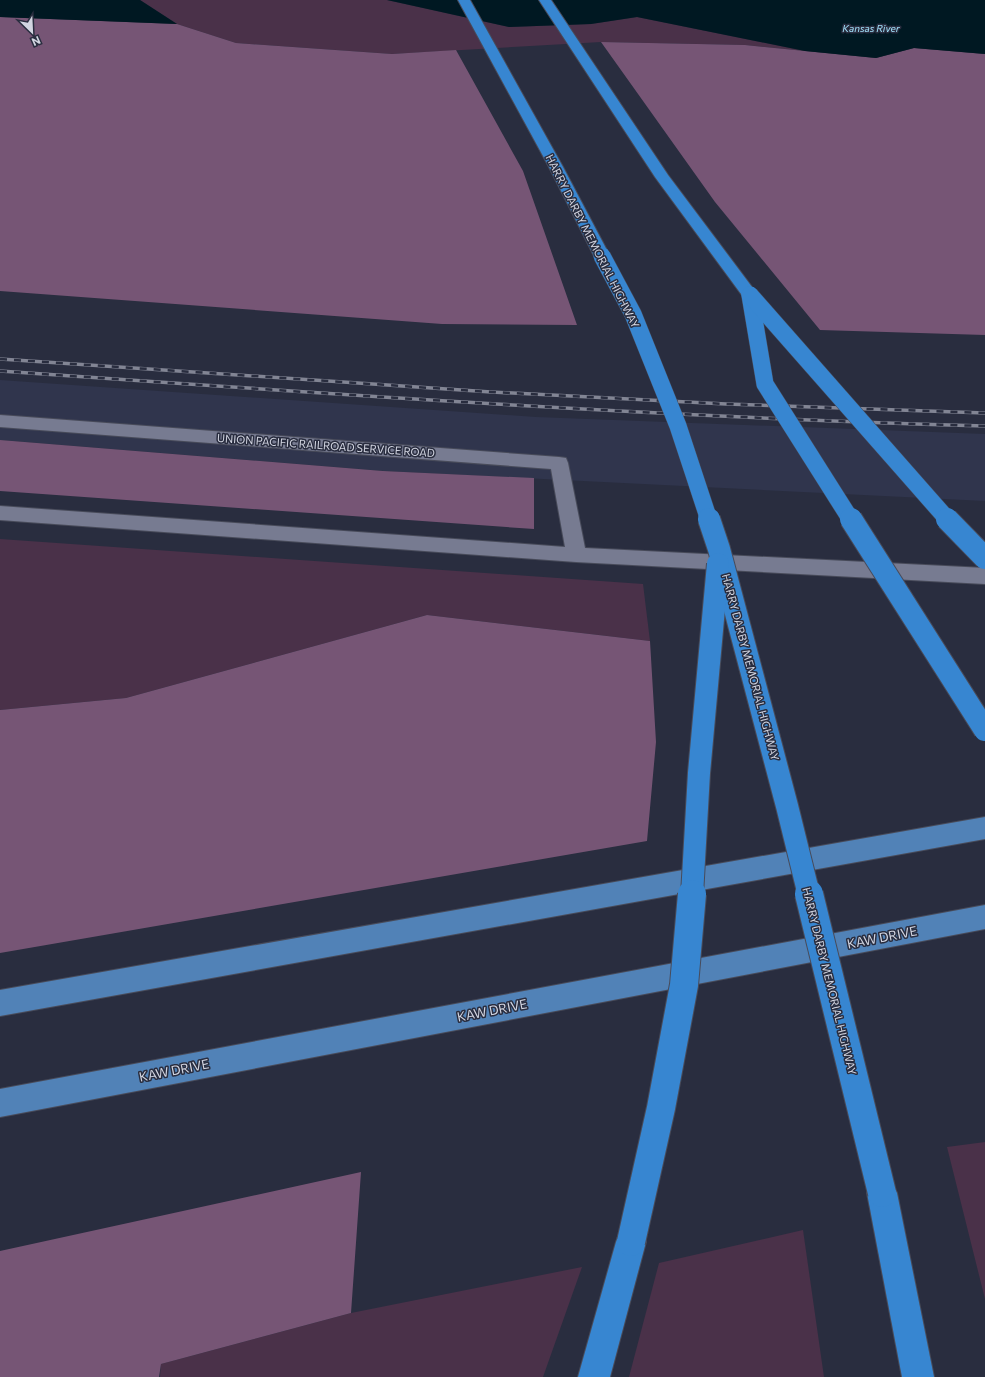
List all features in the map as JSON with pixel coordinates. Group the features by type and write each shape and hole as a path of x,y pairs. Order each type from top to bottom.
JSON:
{"highway":[{"name":"HARRY DARBY MEMORIAL HIGHWAY","path":"464,0 556,167 633,314 678,426 719,549 788,806 882,1193 918,1377"},
{"path":"545,0 662,177 750,295 955,528 985,558"},
{"path":"750,295 765,384 985,730"},
{"path":"955,528 985,549"},
{"path":"594,1377 631,1242 661,1108 684,985 694,870 699,773 719,549"}],"main road":[{"path":"0,1003 985,828"},
{"name":"KAW DRIVE","path":"0,1103 985,917"}],"street":[{"name":"UNION PACIFIC RAILROAD SERVICE ROAD","path":"0,421 559,463 576,555"},
{"path":"0,513 576,555 985,576"}],"shaded area":[{"path":"140,0 387,0 509,27 591,24 637,17 805,51 745,45 601,42 392,54 236,43 177,24"},
{"path":"0,17 177,24 236,43 392,54 456,50 523,171 577,325 442,324 0,291"},
{"path":"601,42 745,45 876,58 914,48 985,54 985,335 820,330 715,202"},
{"path":"0,380 536,417 985,434 985,501 383,471 0,440"},
{"path":"0,440 383,471 534,478 534,529 0,491"},
{"path":"0,539 643,584 650,641 427,615 126,698 0,710"},
{"path":"427,615 650,641 656,742 647,841 0,953 0,710 126,698"},
{"path":"985,1142 985,1299 947,1147"},
{"path":"361,1172 351,1313 161,1364 159,1377 0,1377 0,1251"},
{"path":"803,1230 824,1377 629,1377 659,1263"},
{"path":"582,1267 543,1377 160,1377 161,1364 351,1313"}],"water":[{"path":"0,0 140,0 177,24 0,17"},
{"name":"Kansas River","path":"387,0 985,0 985,54 914,48 876,58 805,51 637,17 591,24 509,27"}],"railway":[{"path":"0,359 491,392 726,404 985,413"},
{"path":"0,371 615,411 985,426"}]}
